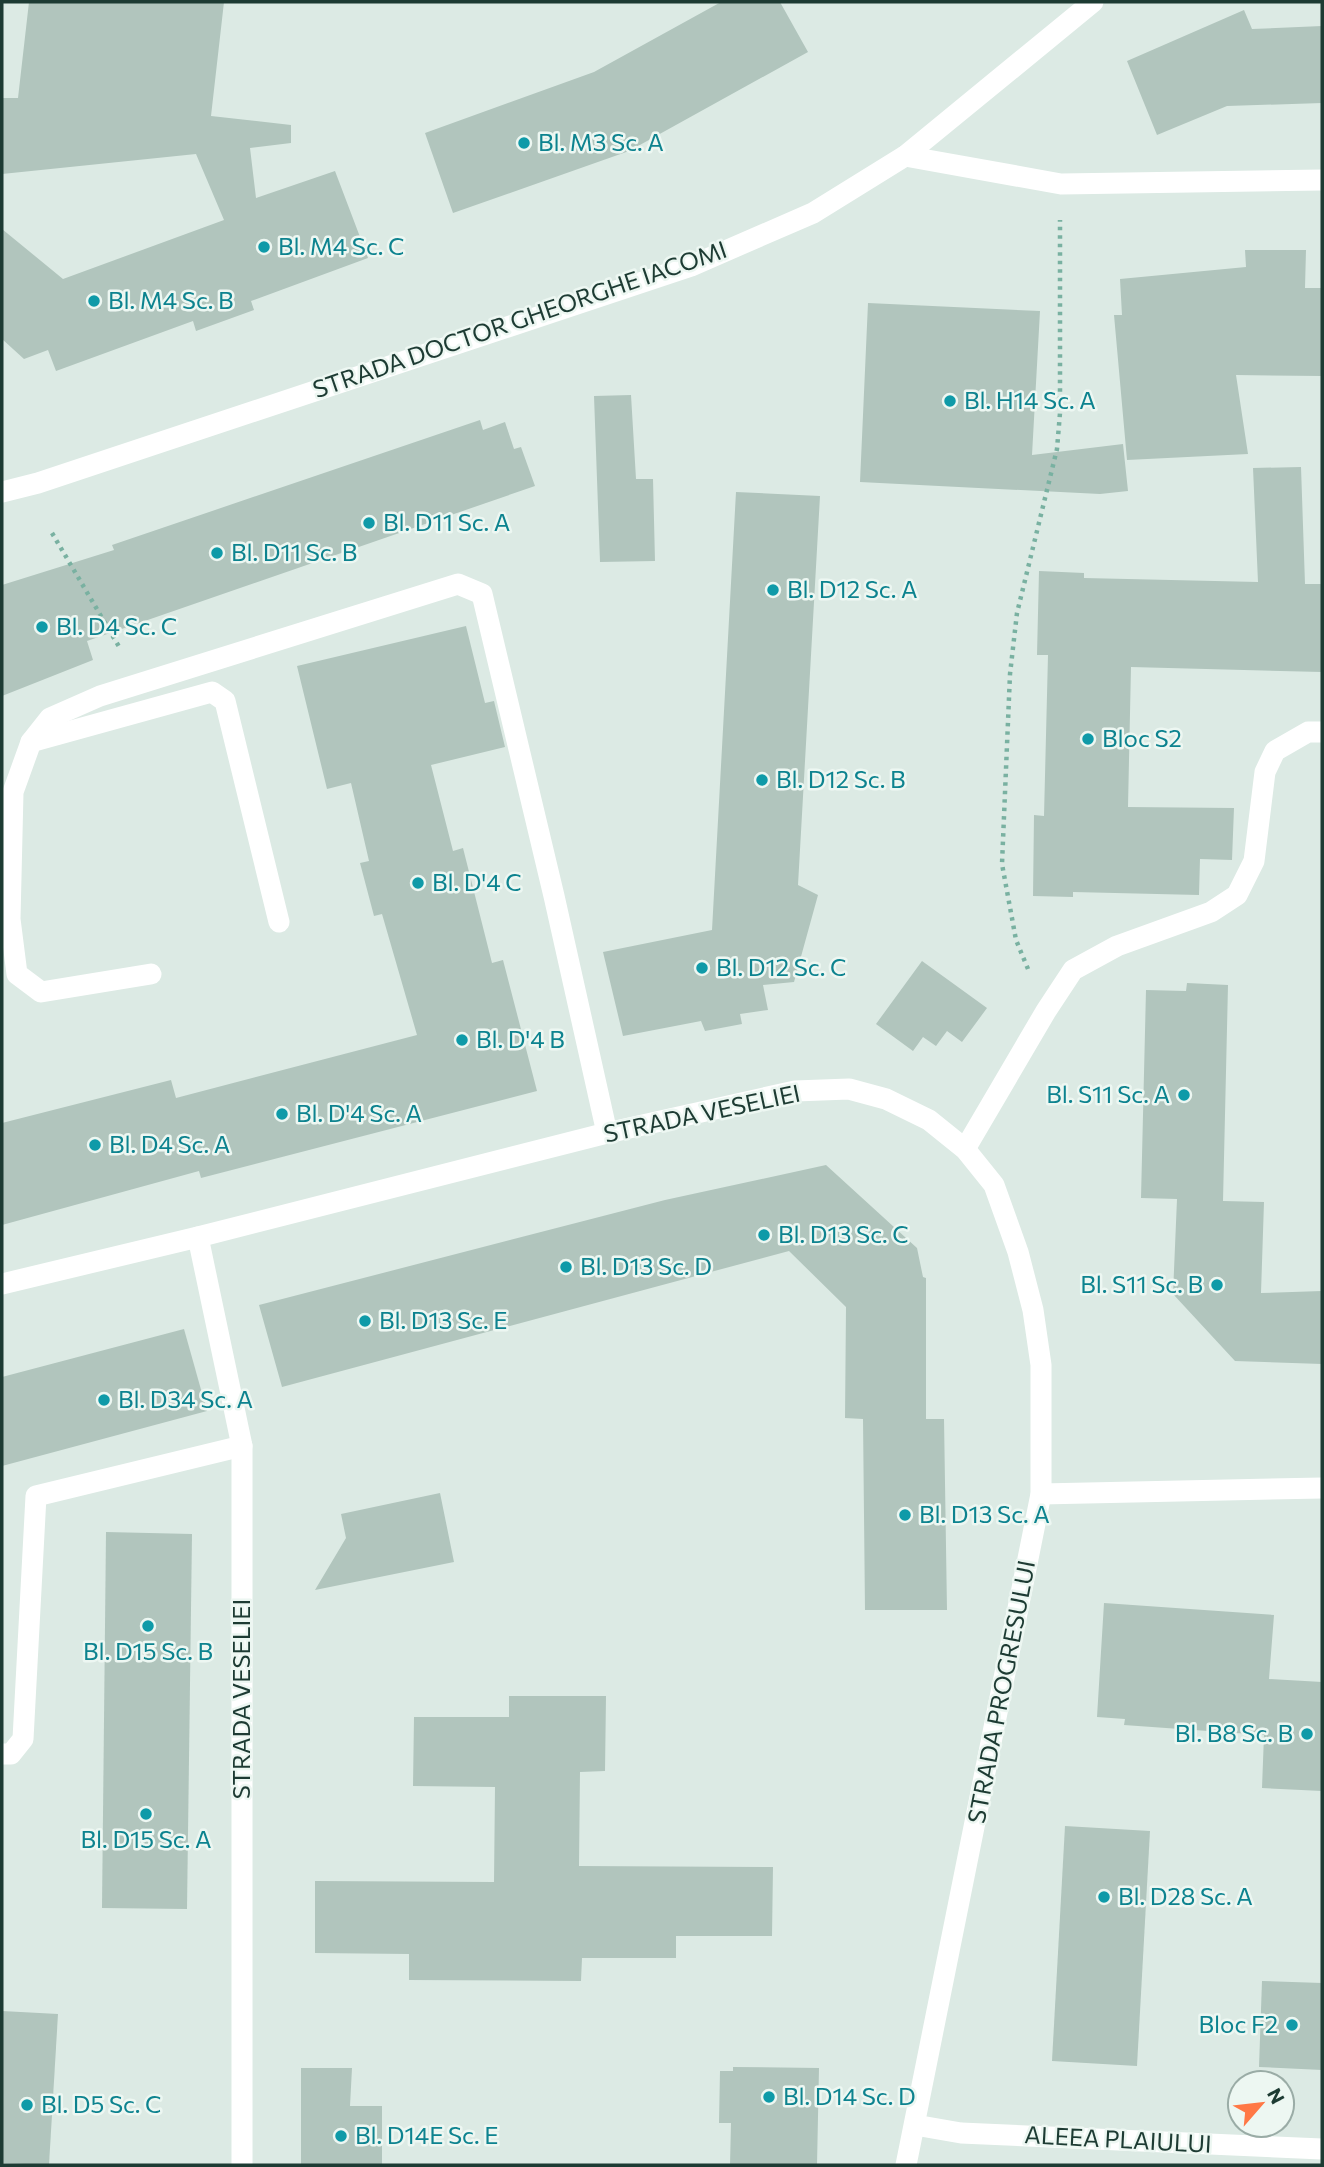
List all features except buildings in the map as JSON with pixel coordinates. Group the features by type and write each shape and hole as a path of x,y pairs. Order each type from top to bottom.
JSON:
{"street":[{"name":"STRADA DOCTOR GHEORGHE IACOMI","path":"2,492 38,483 691,266 813,214 905,156 1093,2"},
{"path":"905,156 1060,184 1322,180"},
{"path":"151,974 41,992 17,974 10,919 13,792 30,742 50,718 100,696 458,584 482,594 607,1133"},
{"path":"30,742 212,691 225,701 279,922"},
{"path":"965,1149 1073,970 1117,946 1211,912 1237,895 1254,861 1265,772 1275,751 1308,732 1322,732"},
{"name":"STRADA VESELIEI","path":"2,1284 607,1133 795,1091 849,1089 886,1099 929,1120 965,1149 994,1185 1018,1252 1033,1310 1041,1365 1041,1494"},
{"name":"STRADA VESELIEI","path":"198,1237 242,1446 242,2165"},
{"path":"2,1754 11,1754 23,1739 36,1496 242,1446"},
{"path":"1041,1494 1322,1488"},
{"name":"STRADA PROGRESULUI","path":"906,2165 1041,1494"},
{"name":"ALEEA PLAIULUI","path":"915,2125 961,2133 1322,2149"}],"path":[{"path":"1046,1011 1016,940 1002,864 1010,674 1017,613 1057,449 1060,413 1060,184"},
{"path":"52,533 140,684"}],"place":[{"name":"Bl. M3 Sc. A","path":"524,143"},
{"name":"Bl. M4 Sc. C","path":"264,247"},
{"name":"Bl. M4 Sc. B","path":"94,301"},
{"name":"Bl. H14 Sc. A","path":"950,401"},
{"name":"Bl. D11 Sc. A","path":"369,523"},
{"name":"Bl. D11 Sc. B","path":"217,553"},
{"name":"Bl. D12 Sc. A","path":"773,590"},
{"name":"Bl. D4 Sc. C","path":"42,627"},
{"name":"Bloc S2","path":"1088,739"},
{"name":"Bl. D12 Sc. B","path":"762,780"},
{"name":"Bl. D'4 C","path":"418,883"},
{"name":"Bl. D12 Sc. C","path":"702,968"},
{"name":"Bl. D'4 B","path":"462,1040"},
{"name":"Bl. S11 Sc. A","path":"1184,1095"},
{"name":"Bl. D'4 Sc. A","path":"282,1114"},
{"name":"Bl. D4 Sc. A","path":"95,1145"},
{"name":"Bl. D13 Sc. C","path":"764,1235"},
{"name":"Bl. D13 Sc. D","path":"566,1267"},
{"name":"Bl. S11 Sc. B","path":"1217,1285"},
{"name":"Bl. D13 Sc. E","path":"365,1321"},
{"name":"Bl. D34 Sc. A","path":"104,1400"},
{"name":"Bl. D13 Sc. A","path":"905,1515"},
{"name":"Bl. D15 Sc. B","path":"148,1626"},
{"name":"Bl. B8 Sc. B","path":"1307,1734"},
{"name":"Bl. D15 Sc. A","path":"146,1814"},
{"name":"Bl. D28 Sc. A","path":"1104,1897"},
{"name":"Bloc F2","path":"1292,2025"},
{"name":"Bl. D14 Sc. D","path":"769,2097"},
{"name":"Bl. D5 Sc. C","path":"27,2105"},
{"name":"Bl. D14E Sc. E","path":"341,2136"}]}
